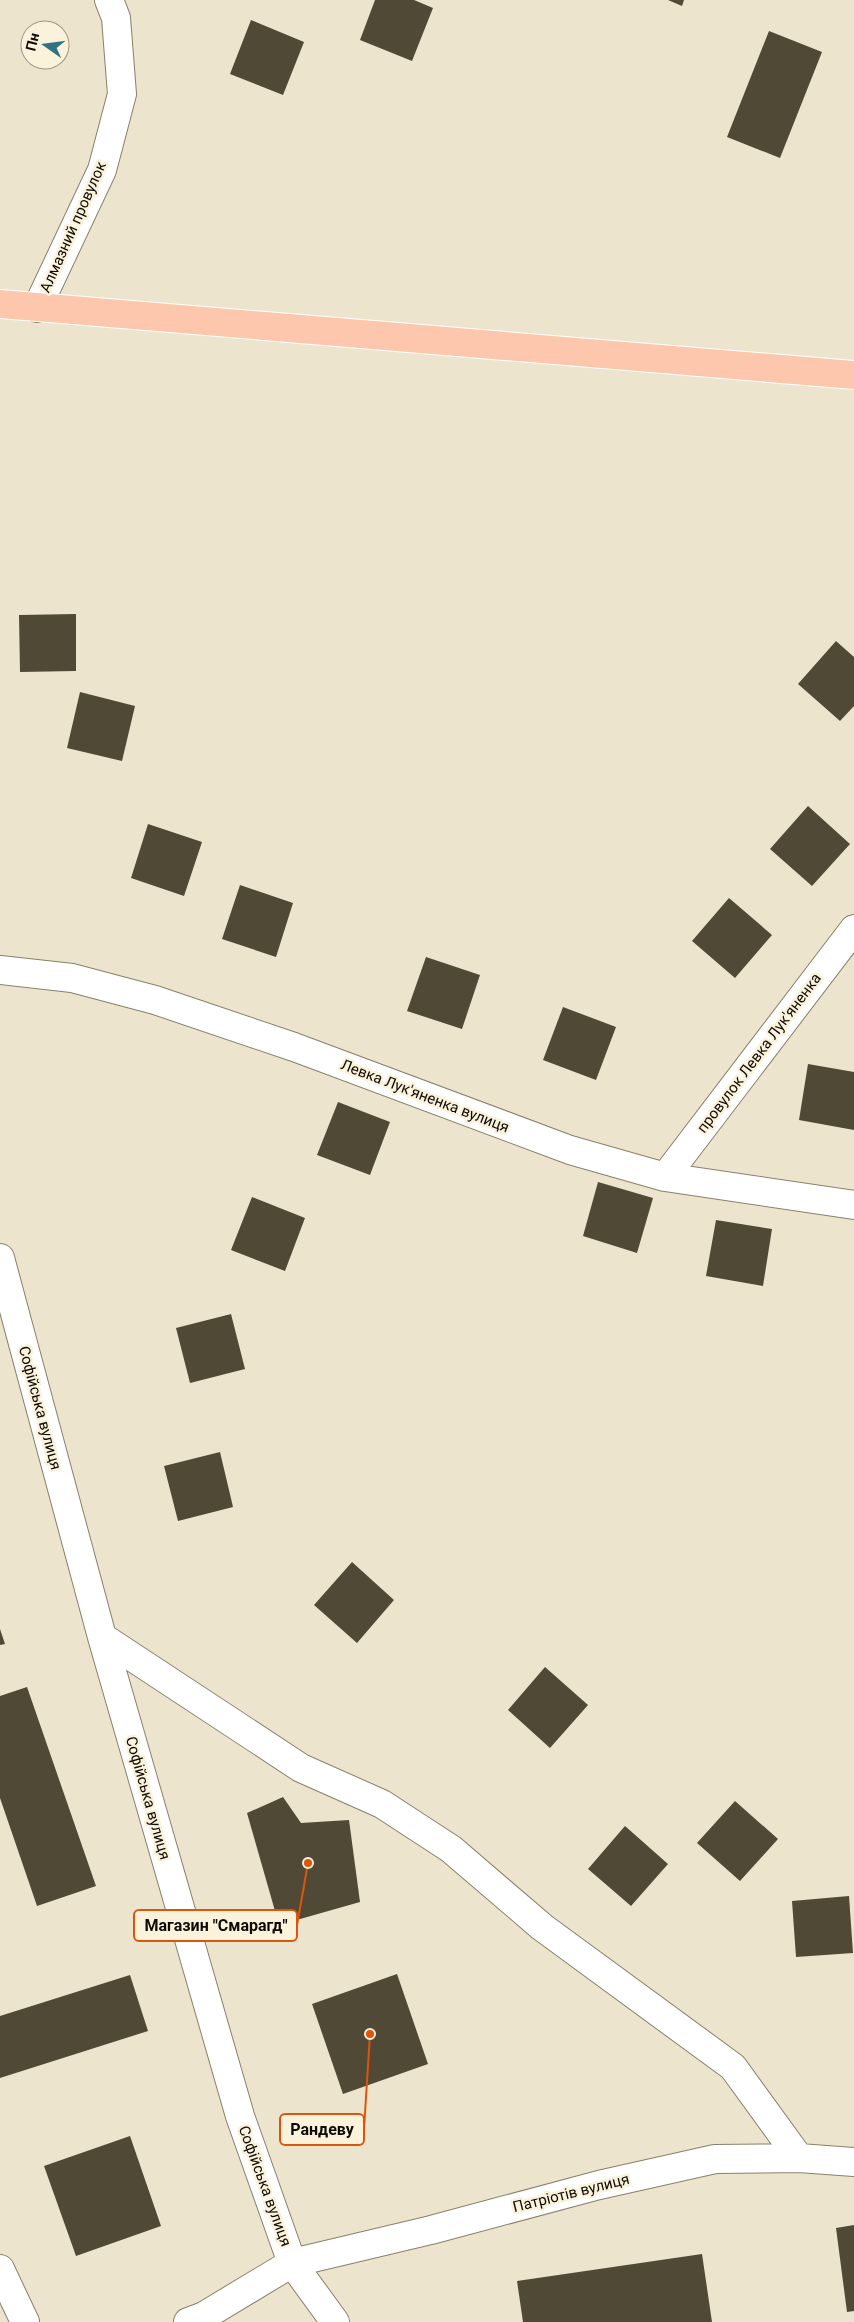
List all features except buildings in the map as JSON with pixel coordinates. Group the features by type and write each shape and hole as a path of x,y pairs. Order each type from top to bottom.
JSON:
{"highway":[{"path":"0,304 854,375"}],"street":[{"name":"Алмазний провулок","path":"37,308 102,170 122,94 116,18 109,0"},
{"name":"провулок Левка Лук'яненка","path":"665,1177 854,929"},
{"name":"Левка Лук'яненка вулиця","path":"0,970 72,978 155,1000 294,1047 570,1150 665,1177 854,1205"},
{"name":"Софійська вулиця","path":"0,1258 102,1637 240,2116 292,2263 335,2322"},
{"path":"102,1637 301,1768 382,1804 451,1849 542,1927 734,2067 799,2158"},
{"name":"Патріотів вулиця","path":"188,2322 204,2316 292,2263 431,2230 599,2184 715,2159 799,2158 854,2162"},
{"path":"0,2269 25,2322"}],"place":[{"name":"Магазин \"Смарагд\"","path":"308,1863"},
{"name":"Рандеву","path":"370,2034"}]}
